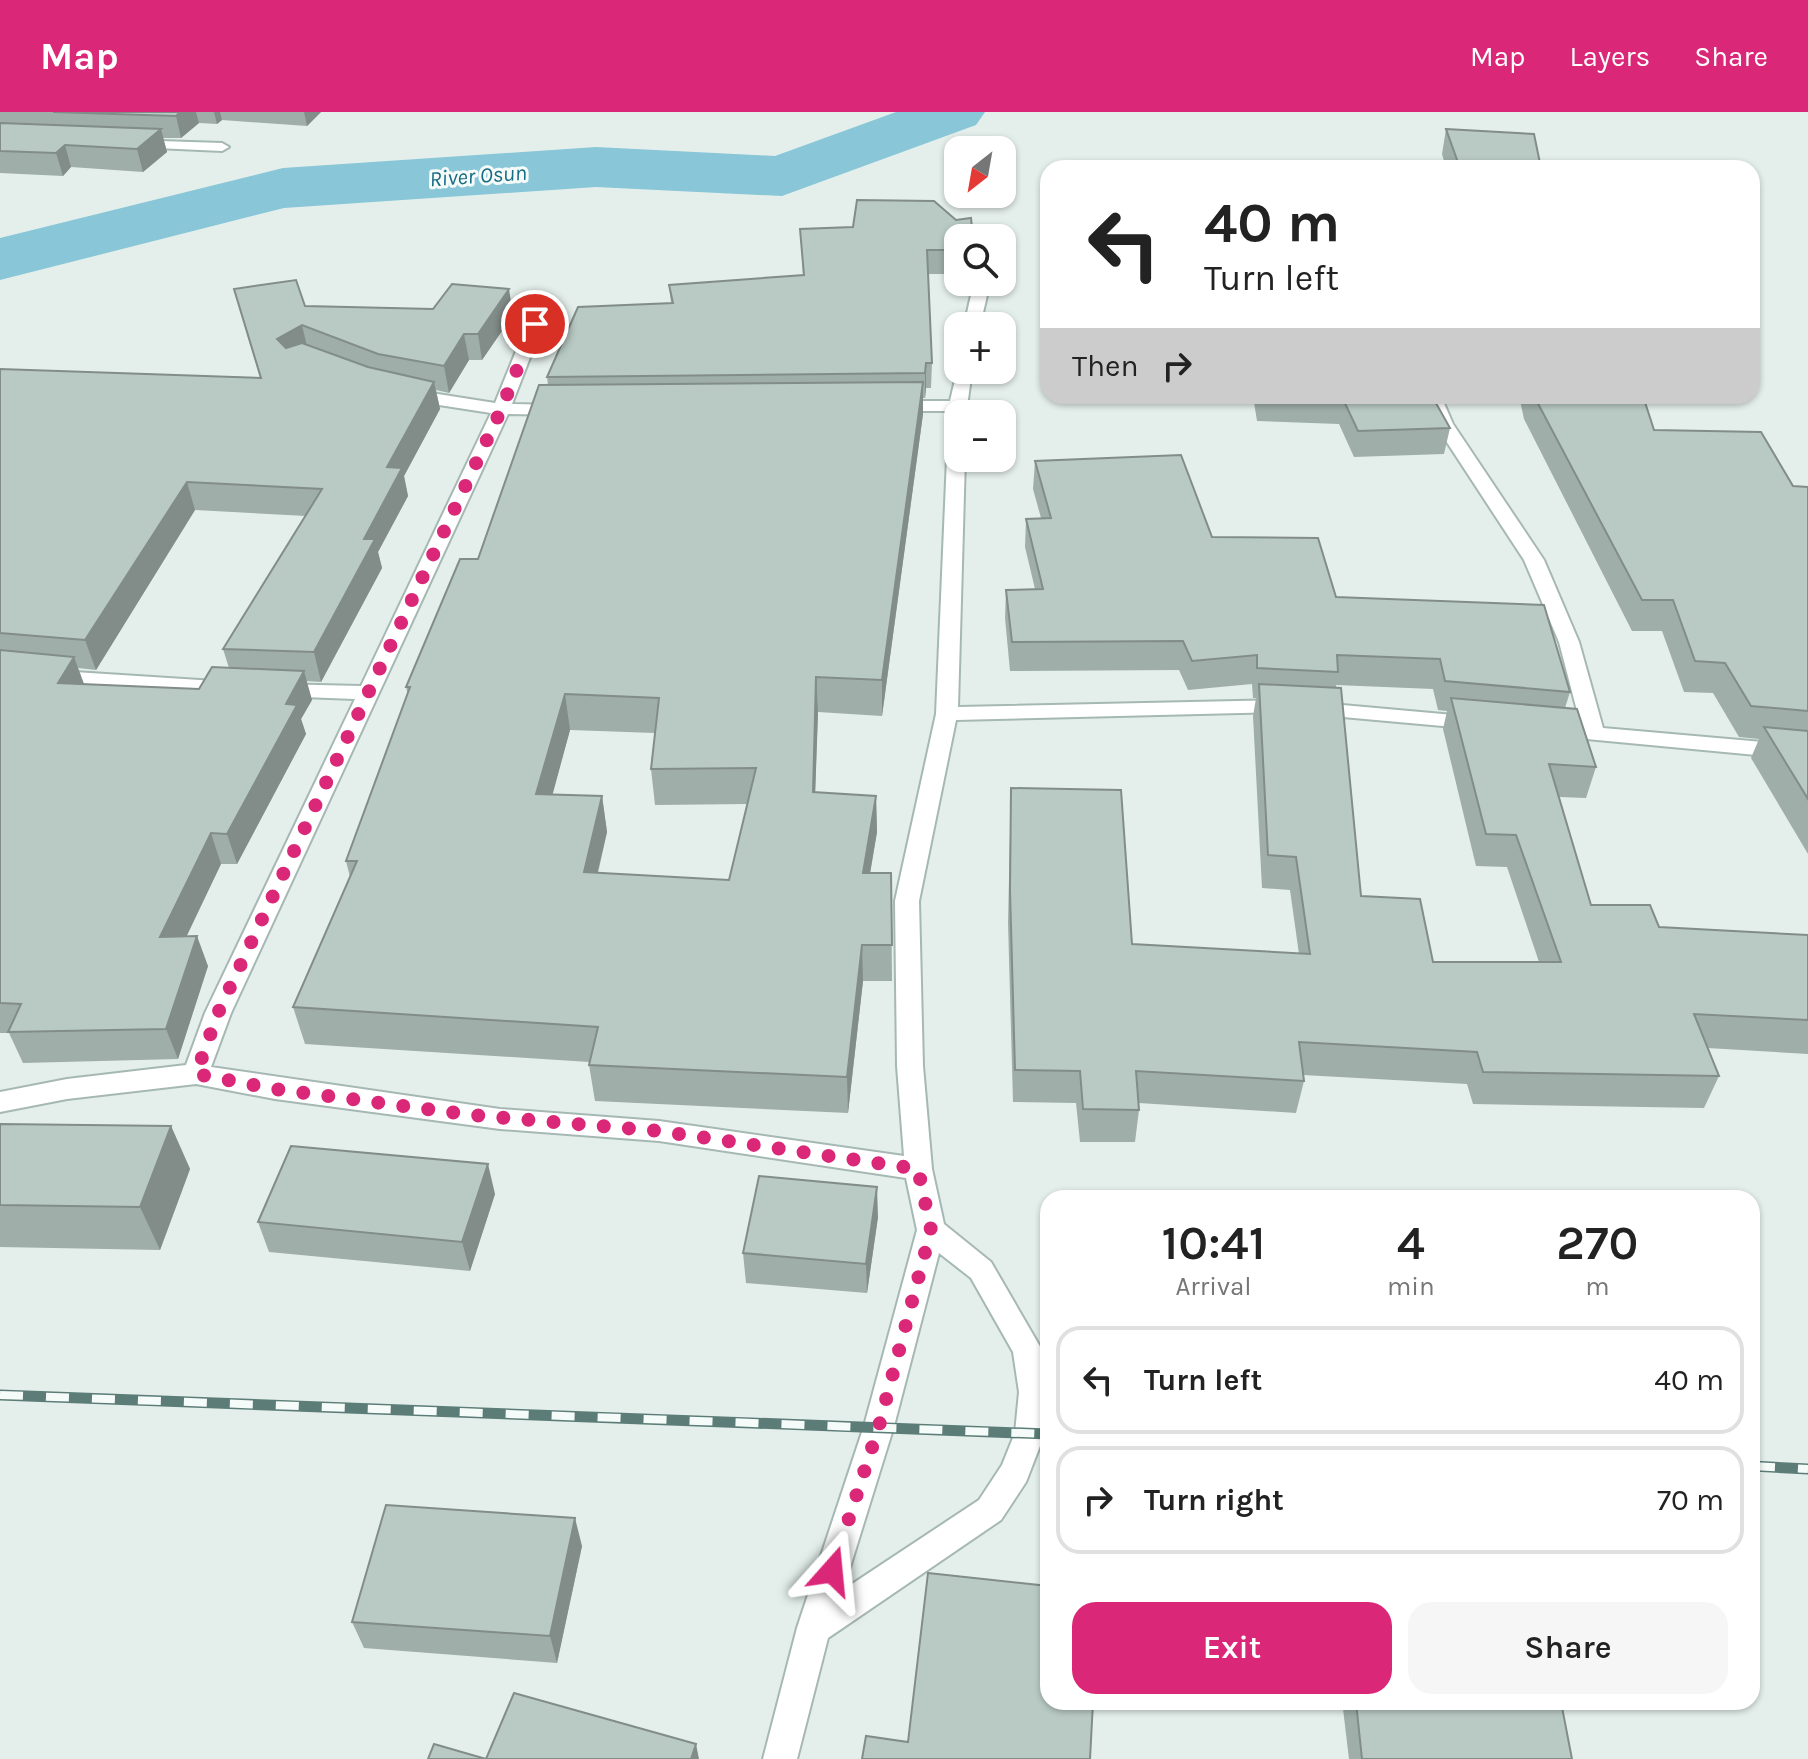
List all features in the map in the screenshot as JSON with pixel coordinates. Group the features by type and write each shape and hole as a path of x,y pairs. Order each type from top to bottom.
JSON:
{"street":[{"path":"111,142 222,147"},
{"path":"196,1074 218,1013 501,410 535,324"},
{"path":"392,391 446,404 501,410 580,409"},
{"path":"1436,404 1444,424 1534,560 1569,642 1594,734"},
{"path":"879,407 944,406"},
{"path":"780,1759 814,1628 879,1426 931,1230 918,1169 910,1066 907,901 947,714 956,472"},
{"path":"0,669 28,675 159,685 369,693"},
{"path":"947,714 1287,706 1502,725"},
{"path":"1533,728 1808,753"},
{"path":"0,1102 67,1089 196,1074 500,1119 659,1131 918,1169"},
{"path":"814,1628 990,1510 1015,1472 1030,1433 1034,1392 1027,1350 981,1270 931,1230"}],"building":[{"path":"53,112 180,112 176,116"},
{"path":"0,123 161,129 137,149 65,145 56,153 0,151"},
{"path":"1446,129 1534,134 1539,160 1457,160"},
{"path":"857,200 934,201 956,220 971,218 972,224 944,224 944,250 927,250 932,363 926,363 925,373 547,377 578,307 673,303 669,285 804,275 800,229 853,227"},
{"path":"296,280 305,306 433,309 452,284 509,289 478,334 464,334 444,366 378,354 302,325 277,339 286,348 302,343 368,367 434,382 387,467 402,468 364,539 375,539 314,652 223,649 322,489 187,482 85,640 0,633 0,369 261,378 234,289"},
{"path":"923,382 882,680 816,677 813,792 876,796 863,873 891,873 892,945 862,945 847,1077 589,1065 598,1027 293,1007 357,861 346,861 410,687 406,687 460,559 478,559 539,385","holes":["565,694 659,698 651,769 756,768 729,880 584,872 602,796 536,794"]},
{"path":"1345,404 1436,404 1450,428 1358,431"},
{"path":"1538,404 1646,404 1654,430 1761,432 1793,486 1808,487 1808,711 1751,706 1725,663 1695,661 1673,600 1642,600"},
{"path":"1181,455 1212,537 1318,538 1336,597 1544,605 1570,692 1445,681 1440,659 1337,655 1338,672 1257,668 1257,655 1192,661 1183,641 1012,642 1006,590 1043,589 1026,519 1051,518 1035,461"},
{"path":"0,650 74,657 58,683 199,689 212,667 304,671 286,704 297,705 227,834 211,833 160,937 197,936 166,1029 8,1032 21,1004 0,1003"},
{"path":"1259,684 1341,688 1361,896 1420,899 1433,962 1561,962 1516,835 1486,834 1451,698 1577,709 1596,767 1549,764 1591,905 1650,905 1659,927 1808,935 1808,1020 1694,1014 1719,1076 1483,1072 1477,1052 1299,1042 1304,1081 1136,1071 1139,1110 1083,1109 1080,1071 1015,1070 1010,891 1011,788 1121,790 1132,944 1310,954 1296,857 1268,855"},
{"path":"1764,727 1808,731 1808,799"},
{"path":"0,1124 171,1126 140,1207 0,1205"},
{"path":"291,1146 488,1164 462,1242 258,1222"},
{"path":"759,1176 877,1187 866,1264 743,1253"},
{"path":"386,1505 575,1518 550,1636 352,1622"},
{"path":"928,1573 1040,1585 1040,1710 1093,1710 1090,1759 862,1759 866,1736 908,1742"},
{"path":"514,1693 696,1744 691,1759 486,1759"},
{"path":"1357,1710 1563,1710 1572,1759 1362,1759"},
{"path":"434,1744 486,1759 428,1759"}],"waterway":[{"name":"River Osun","path":"0,259 283,188 596,167 782,176 954,112"}],"railway":[{"path":"0,1395 1040,1434"},
{"path":"1760,1466 1808,1469"}],"route":[{"path":"535,324 501,410 218,1013 196,1074 275,1089 500,1119 659,1131 918,1169 931,1230 879,1426 832,1571"}]}
